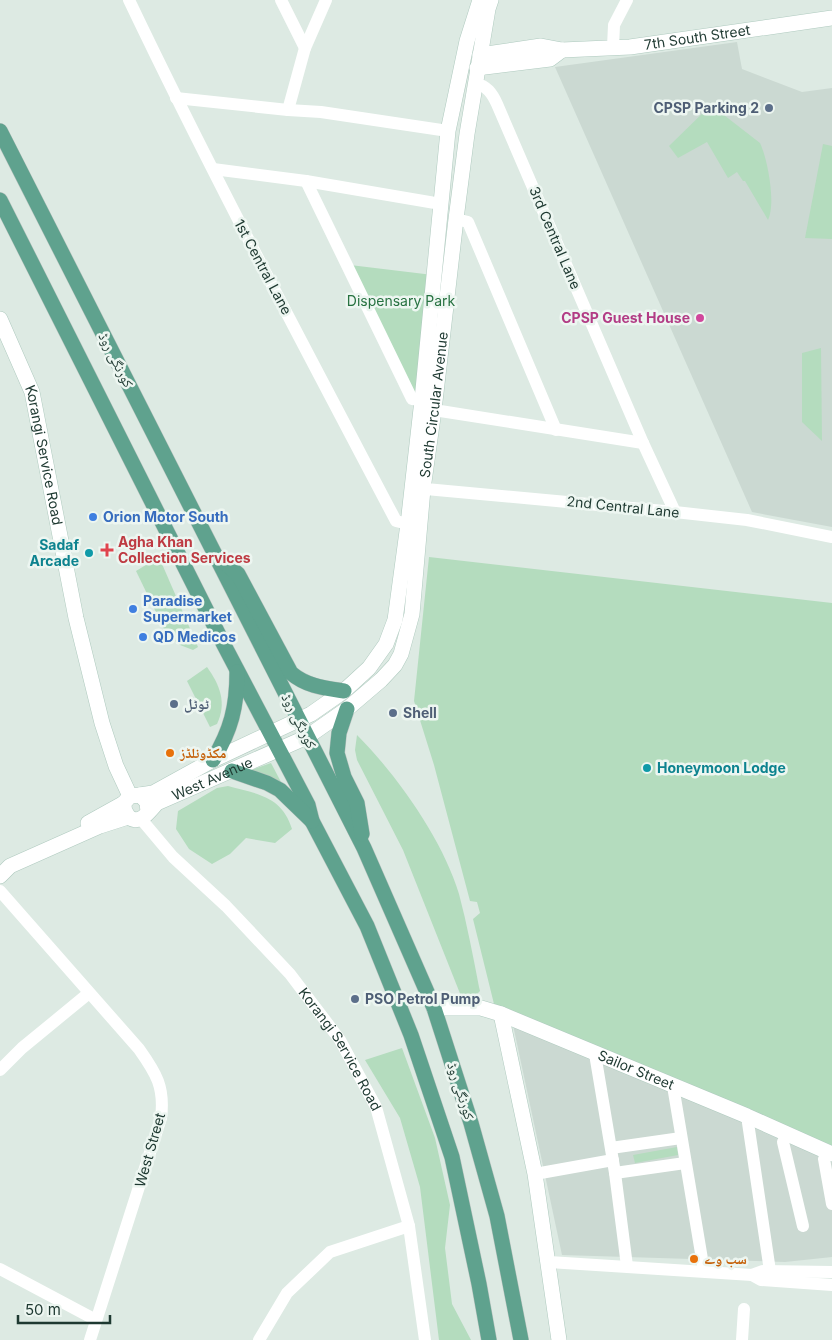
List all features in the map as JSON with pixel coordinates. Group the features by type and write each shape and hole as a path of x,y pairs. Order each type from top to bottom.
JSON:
{"main road":[{"name":"کورنگی روڈ","path":"0,131 364,848 434,1008 471,1123 497,1216 520,1340"},
{"path":"0,200 237,671 308,805 312,821"},
{"path":"213,553 238,574 291,673 302,682 344,692"},
{"path":"213,760 223,744 232,722 237,690 237,671"},
{"path":"347,709 339,733 336,753 344,777 357,803 364,848"},
{"path":"232,771 267,783 280,790 312,821"},
{"name":"کورنگی روڈ","path":"312,821 367,926 411,1035 452,1157 480,1284 488,1340"}],"street":[{"name":"1st Central Lane","path":"129,0 176,98 396,520 408,524"},
{"path":"281,0 305,48"},
{"path":"288,110 305,48 326,0"},
{"name":"South Circular Avenue","path":"307,737 347,709 381,680 395,665 401,654 412,614 422,400 448,131 467,41 480,0"},
{"name":"South Circular Avenue","path":"271,734 298,721 344,692 370,668 392,632 408,524 434,410 456,219 478,61 491,0"},
{"path":"613,47 614,25 627,0"},
{"name":"7th South Street","path":"478,61 540,46 562,50 630,47 832,18"},
{"name":"3rd Central Lane","path":"475,83 483,85 497,104 643,443 675,512"},
{"path":"176,98 321,112 448,131"},
{"path":"213,169 306,181 441,204"},
{"path":"306,181 412,399 422,400"},
{"path":"456,219 468,222 556,430"},
{"name":"Korangi Service Road","path":"0,319 32,392 76,618 102,723 116,766 135,807 173,857 226,906 290,974 340,1040 376,1107 409,1226 424,1340"},
{"path":"434,410 643,443"},
{"name":"2nd Central Lane","path":"417,488 747,520 832,537"},
{"name":"West Avenue","path":"0,876 10,866 100,826 135,807 153,793 213,760 271,734"},
{"name":"West Avenue","path":"0,860 7,860 95,820 135,807 157,803 307,737"},
{"name":"West Street","path":"0,891 139,1048 152,1068 160,1087 163,1101 161,1118 90,1340"},
{"path":"0,1070 22,1048 89,993"},
{"name":"Sailor Street","path":"434,1008 481,1008 501,1014 747,1116 830,1153"},
{"path":"501,1014 535,1174 559,1340"},
{"path":"595,1054 615,1173 627,1266"},
{"path":"673,1086 704,1271"},
{"path":"747,1116 770,1271"},
{"path":"787,1134 784,1142 803,1226"},
{"path":"535,1174 681,1138"},
{"path":"830,1153 824,1159 832,1204"},
{"path":"615,1173 685,1163"},
{"path":"259,1340 287,1293 330,1252 409,1226"},
{"path":"549,1262 704,1271 752,1275 761,1280 832,1285"},
{"path":"0,1269 96,1320"},
{"path":"752,1275 763,1271 832,1272"},
{"path":"742,1340 744,1309"}],"shaded area":[{"path":"737,42 742,69 802,92 832,88 832,527 752,512 555,67"},
{"path":"513,1025 832,1160 832,1257 785,1262 562,1255"}],"green space":[{"path":"711,105 760,143 766,160 770,182 771,204 768,220 745,181 737,172 728,178 707,142 678,158 669,146"},
{"path":"823,144 832,146 832,239 805,238"},
{"name":"Dispensary Park","path":"350,265 433,275 421,399 413,398"},
{"path":"821,348 822,441 802,422 802,353"},
{"path":"159,557 198,647 193,650 180,645 167,635 136,571"},
{"name":"Honeymoon Lodge","path":"429,557 832,603 832,1147 494,1004 473,919 480,913 477,902 470,901 434,765 414,701"},
{"path":"207,667 219,687 222,701 217,724 210,727 187,681"},
{"path":"357,735 388,769 417,809 452,873 470,940 480,991 477,994 461,996 403,850 357,760 355,750"},
{"path":"271,763 281,782 251,770"},
{"path":"228,786 258,794 275,803 288,818 292,829 275,843 246,838 230,854 212,864 189,849 176,829 178,811 217,788"},
{"path":"402,1048 435,1138 450,1205 445,1248 452,1304 471,1340 439,1340 420,1187 400,1118 365,1060"},
{"path":"677,1147 678,1155 635,1163 633,1155"}],"place":[{"name":"CPSP Parking 2","path":"769,108"},
{"name":"CPSP Guest House","path":"700,318"},
{"name":"Orion Motor South","path":"93,517"},
{"name":"Agha Khan Collection Services","path":"107,550"},
{"name":"Sadaf Arcade","path":"89,553"},
{"name":"Paradise Supermarket","path":"133,609"},
{"name":"QD Medicos","path":"143,637"},
{"name":"ٹوٹل","path":"174,704"},
{"name":"Shell","path":"393,713"},
{"name":"مکڈونلڈز","path":"170,753"},
{"name":"Honeymoon Lodge","path":"647,768"},
{"name":"PSO Petrol Pump","path":"355,999"},
{"name":"سب وے","path":"694,1259"}]}
